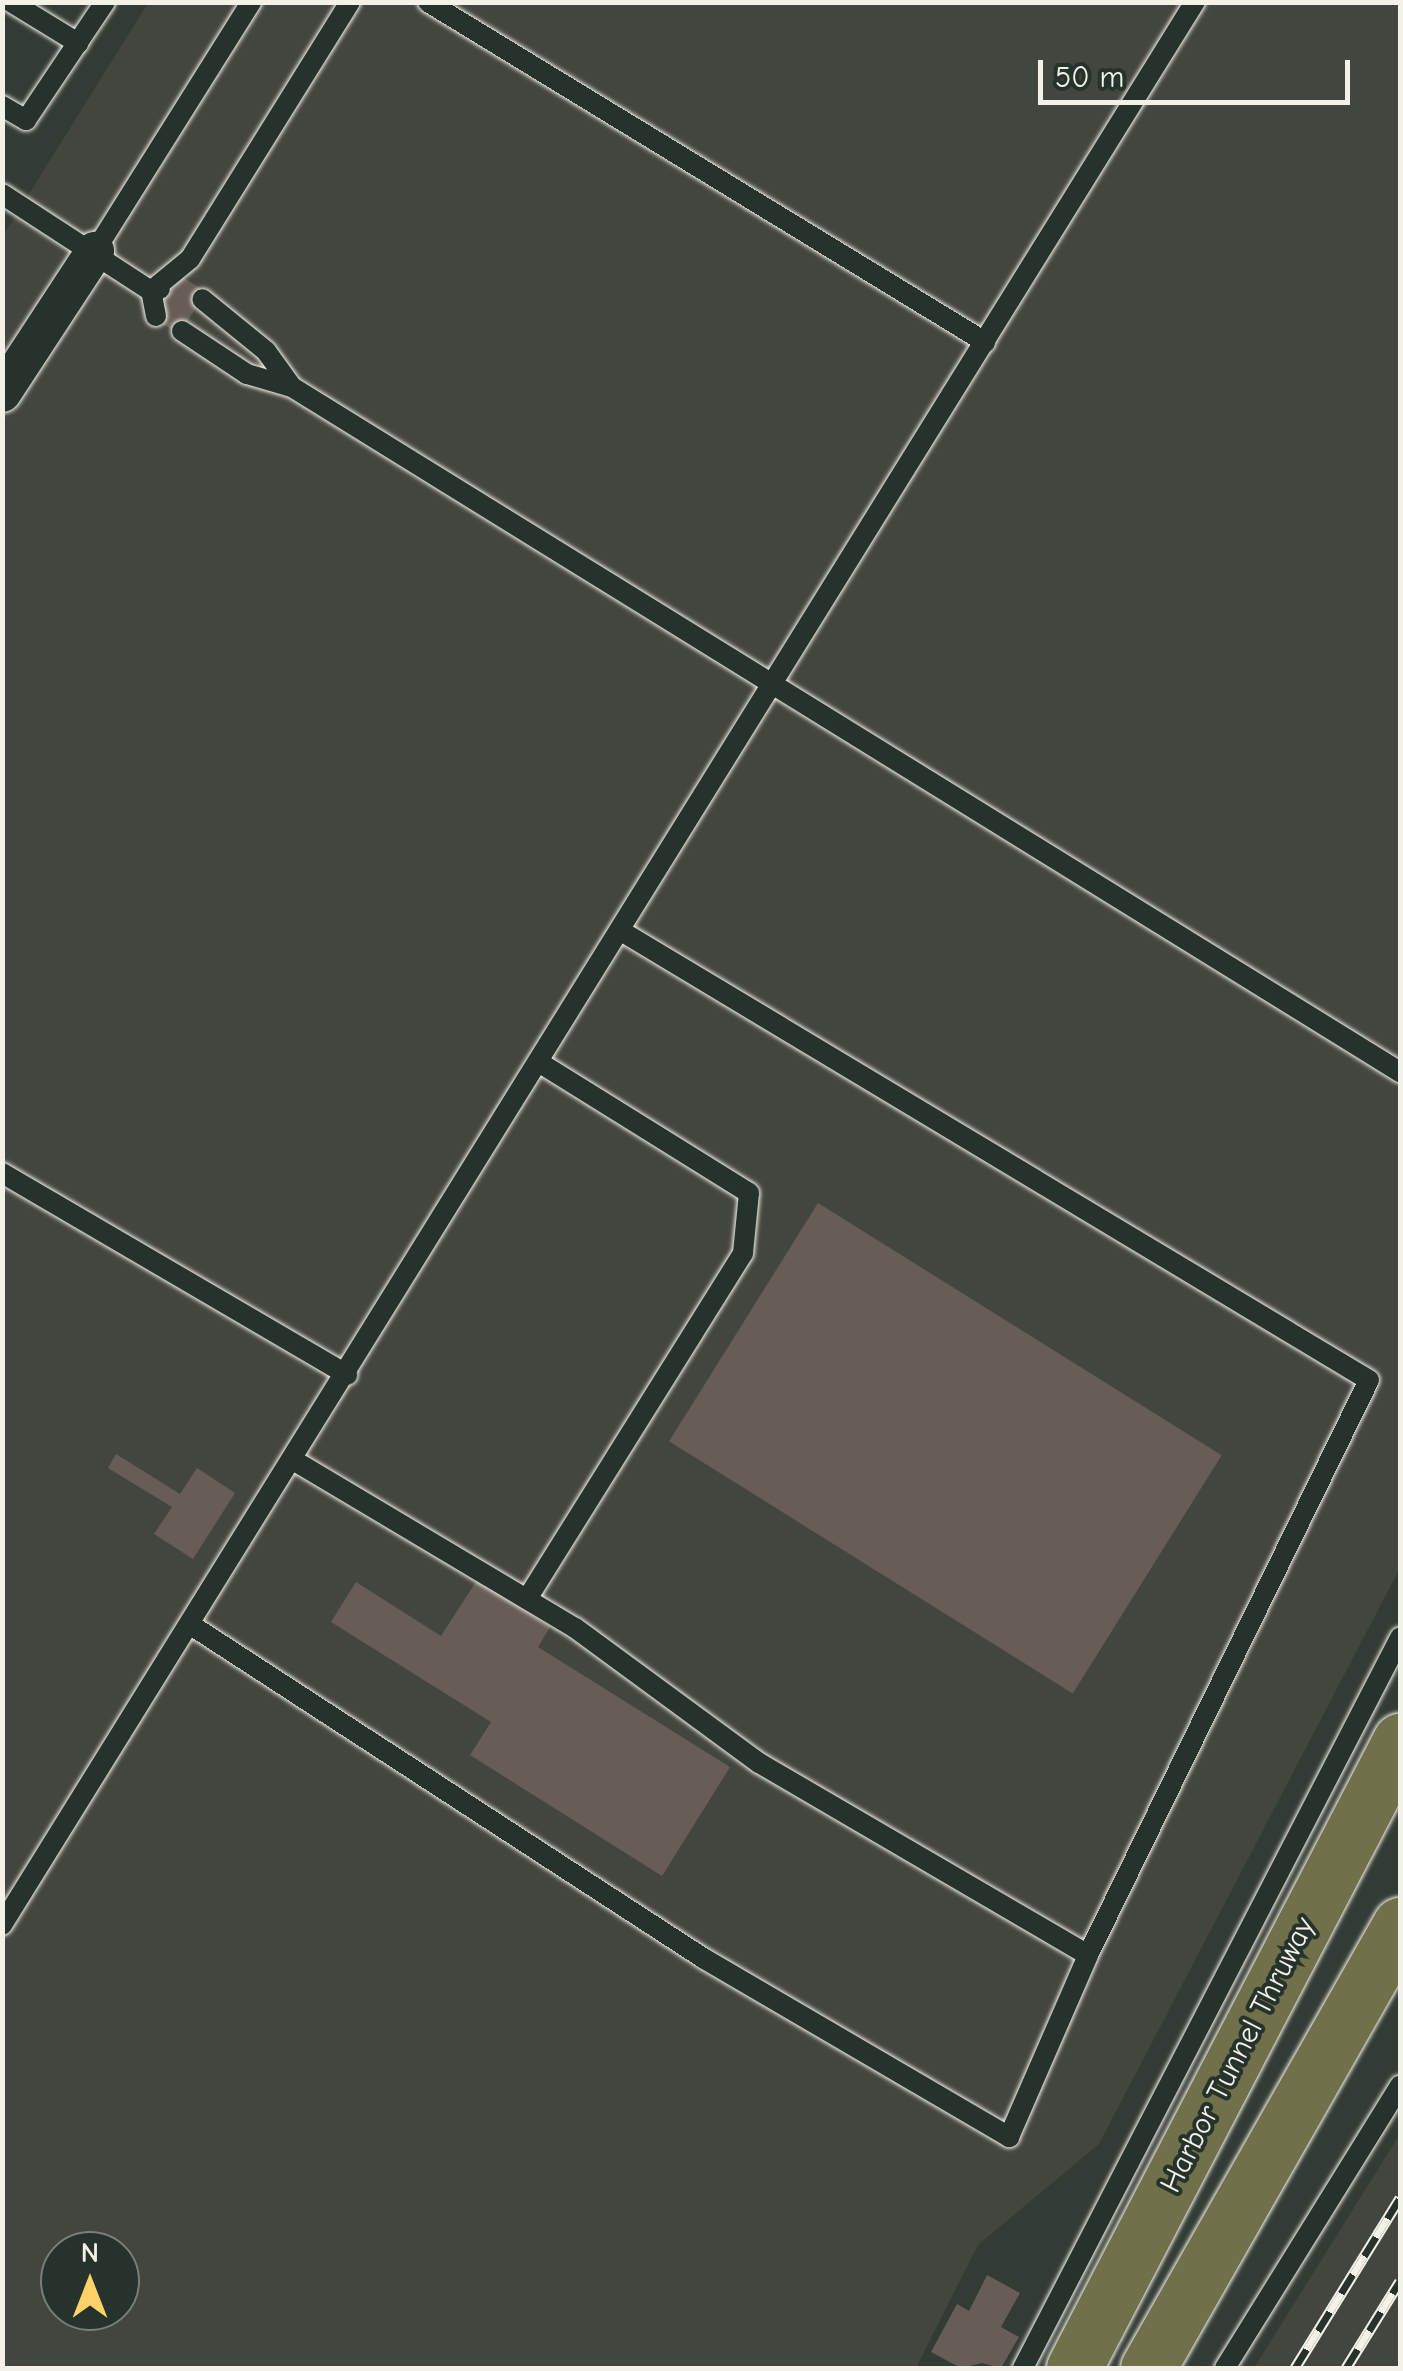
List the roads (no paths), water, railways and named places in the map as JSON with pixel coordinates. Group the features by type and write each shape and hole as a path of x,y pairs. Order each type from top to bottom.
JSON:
{"highway":[{"name":"Harbor Tunnel Thruway","path":"1074,2368 1400,1741"},
{"path":"1148,2368 1400,1925"}],"street":[{"path":"2,393 95,251"}],"lane":[{"path":"11,2 78,42"},
{"path":"2,106 26,120 105,2"},
{"path":"95,251 251,2"},
{"path":"151,291 190,259 350,2"},
{"path":"428,2 985,342"},
{"path":"2,1925 347,1375 1195,2"},
{"path":"2,194 151,291 156,316"},
{"path":"151,291 176,284"},
{"path":"202,299 266,351 292,388"},
{"path":"182,331 247,374 292,388 1400,1072"},
{"path":"191,1624 703,1958 1009,2136 1088,1956 1369,1380 621,931"},
{"path":"527,1599 742,1253 749,1193 540,1062"},
{"path":"2,1173 347,1375"},
{"path":"293,1460 527,1599 759,1763 1088,1956"},
{"path":"1024,2368 1400,1638"},
{"path":"1225,2368 1400,2086"}],"railway":[{"path":"1295,2368 1400,2198"},
{"path":"1346,2368 1400,2281"}]}
